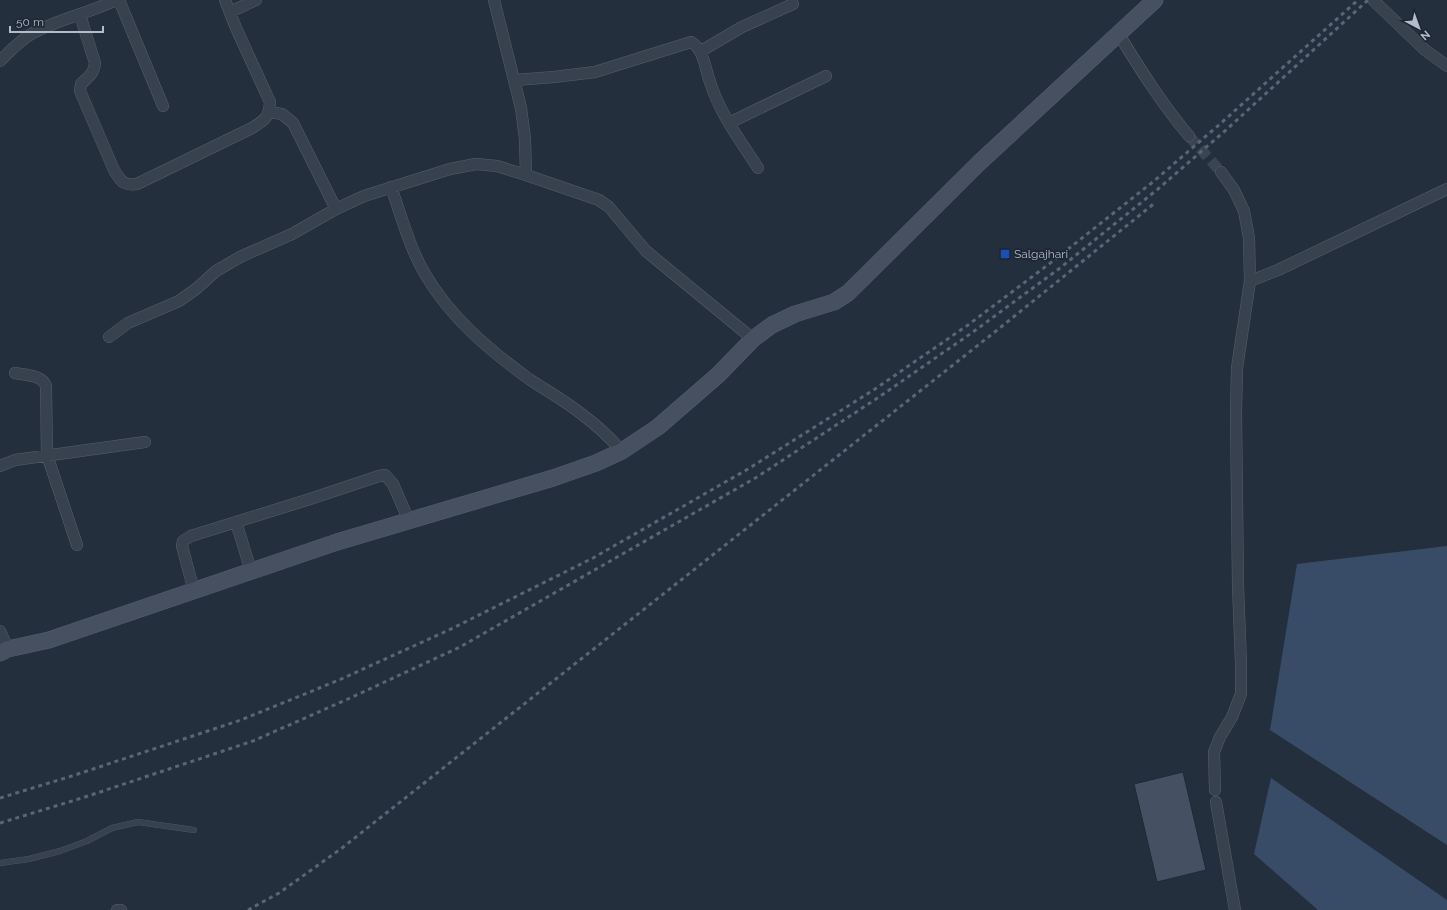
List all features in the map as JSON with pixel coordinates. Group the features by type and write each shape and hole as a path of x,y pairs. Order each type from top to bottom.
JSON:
{"main road":[{"path":"4,651 49,640 337,542 553,478 596,463 622,451 658,427 718,375 753,339 772,325 794,314 834,302 848,293 980,162 1155,0"}],"street":[{"path":"0,61 15,45 32,33 57,22 80,15 117,0 163,106"},
{"path":"80,15 95,63 95,69 91,75 80,84 80,91 114,170 121,181 128,185 137,184 252,128 264,121 269,112 270,102 225,0"},
{"path":"230,12 256,0"},
{"path":"494,0 515,80 523,124 526,175"},
{"path":"1373,0 1425,50 1447,66"},
{"path":"700,51 742,28 793,4"},
{"path":"1118,33 1157,94 1189,136"},
{"path":"515,80 595,72 691,42 696,45 700,51 719,107 758,168"},
{"path":"729,123 826,76"},
{"path":"269,112 282,114 293,123 336,209"},
{"path":"109,337 128,323 179,301 196,289 216,271 240,257 292,234 336,209 364,196 450,168 476,164 497,166 599,200 609,207 646,251 753,339"},
{"path":"1215,790 1214,752 1220,737 1232,717 1241,694 1236,413 1237,368 1250,281 1249,238 1244,211 1234,190 1221,172"},
{"path":"391,187 408,237 424,274 442,300 470,330 498,355 584,416 608,436 622,451"},
{"path":"1250,281 1278,270 1447,190"},
{"path":"15,373 39,378 44,383 46,455 77,545"},
{"path":"0,466 15,460 145,442"},
{"path":"194,590 182,546 183,542 192,536 310,500 379,476 385,476 393,484 409,521"},
{"path":"236,522 252,571"},
{"path":"0,631 4,651"},
{"path":"1216,802 1235,910"}],"lane":[{"path":"0,863 60,851 87,841 112,828 138,822 194,830"}],"water":[{"path":"1447,546 1447,845 1270,730 1297,564"},
{"path":"1271,778 1447,900 1447,910 1318,910 1254,854"}],"building":[{"path":"1183,772 1206,870 1157,882 1134,784"}],"tunnel":[{"path":"1189,136 1221,172"}],"railway":[{"path":"0,798 75,775 241,720 339,680 451,629 593,558 748,469 875,389 968,325 1053,261 1154,181 1358,0"},
{"path":"0,823 82,798 253,741 348,699 460,647 757,477 879,397 973,332 1060,268 1158,189 1226,130 1368,0"},
{"path":"248,910 279,893 342,848 1001,327 1156,202"}],"place":[{"name":"Salgajhari","path":"1005,254"}]}
